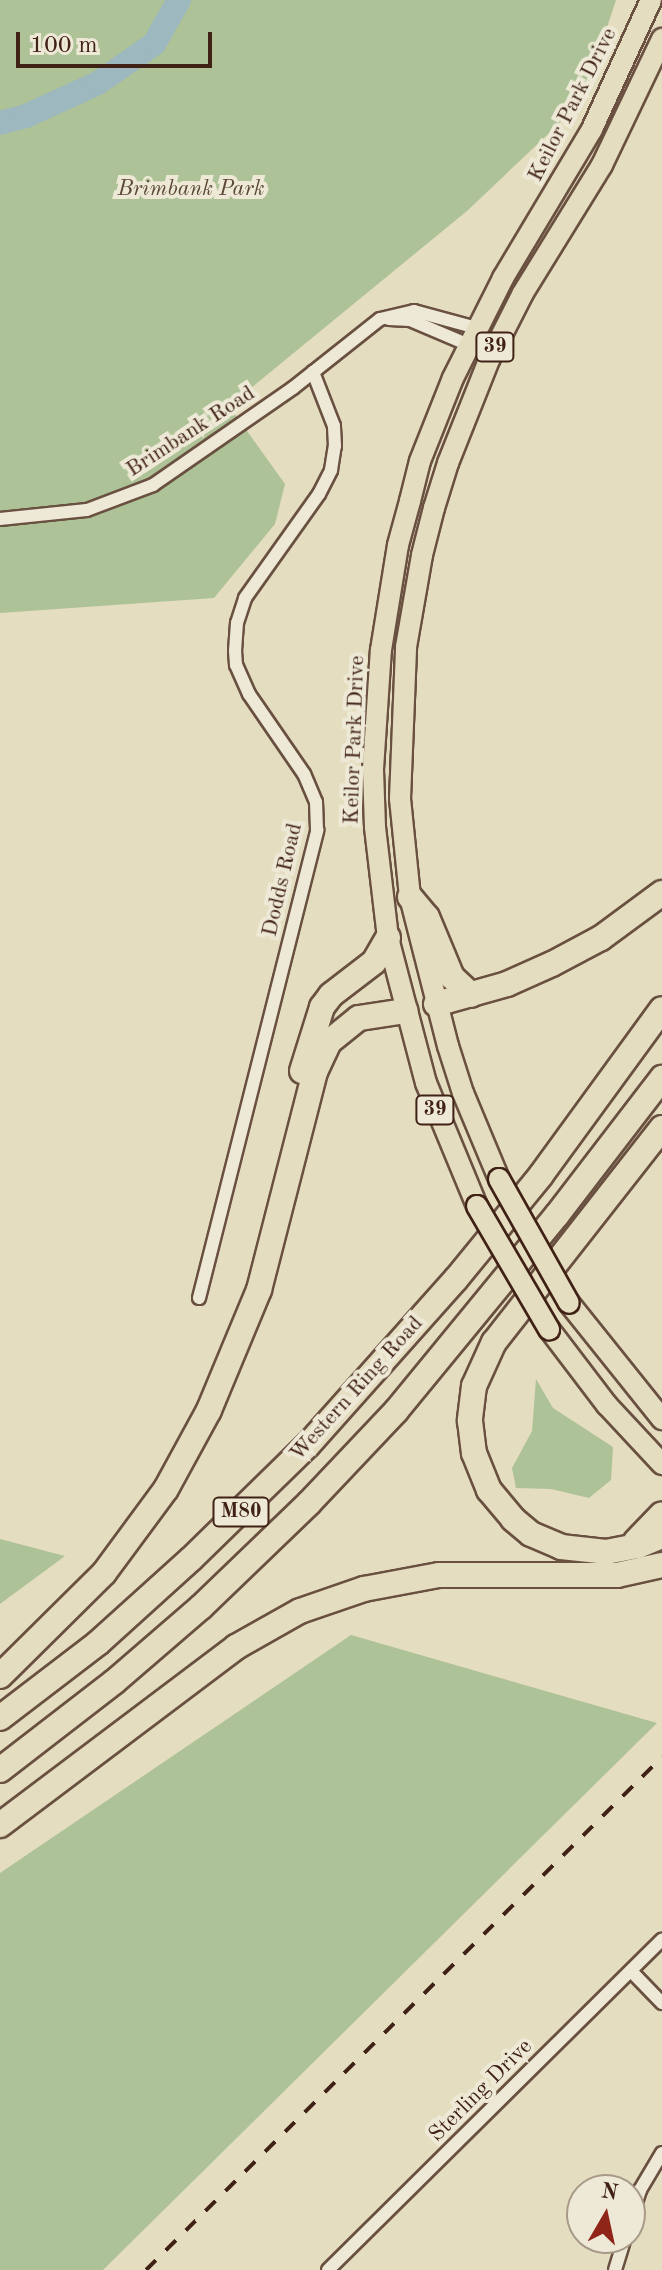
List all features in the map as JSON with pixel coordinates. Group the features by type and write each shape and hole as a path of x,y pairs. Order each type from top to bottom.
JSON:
{"highway":[{"path":"436,1004 528,975 578,951 662,893"},
{"path":"410,897 427,917 452,977 471,995"},
{"path":"280,1212 298,1094 317,1019 331,995 377,958 388,938"},
{"name":"Western Ring Road","path":"0,1718 98,1643 201,1550 308,1445 456,1279 532,1186 662,1009"},
{"path":"0,1676 104,1573 166,1489 209,1410 248,1324 315,1072 329,1042 359,1018 405,1011"},
{"name":"Western Ring Road","path":"0,1770 201,1607 309,1503 396,1411 557,1215 662,1078"},
{"path":"662,1128 494,1342 480,1367 470,1409 471,1437 478,1467 494,1498 531,1534 561,1547 591,1551 624,1549 662,1536"},
{"path":"624,1549 649,1530 662,1514"},
{"path":"0,1825 236,1647 300,1611 364,1589 439,1575 617,1575 662,1565"}],"main road":[{"name":"Keilor Park Drive","path":"651,0 592,129 473,336 420,461 398,545 381,650 373,769 378,856 388,938 405,1011 440,1125 477,1206 549,1329 607,1405 662,1464"},
{"name":"Keilor Park Drive","path":"662,39 602,165 500,336 448,463 422,555 413,604 400,744 400,799 410,897 436,1004 463,1093 499,1179 527,1235 569,1303 662,1419"},
{"path":"473,336 500,336"},
{"path":"405,1011 436,1004"}],"street":[{"name":"Brimbank Road","path":"0,519 87,510 132,495 177,470 313,372 380,319 414,311 473,336"},
{"path":"380,319 410,320 473,336"},
{"name":"Dodds Road","path":"199,1298 318,821 316,802 304,774 249,694 236,665 235,651 237,623 245,598 319,494 331,470 334,426 313,372"},
{"name":"Sterling Drive","path":"328,2270 662,1940"},
{"path":"631,1971 662,2003"},
{"path":"646,2180 662,2153"}],"green space":[{"name":"Brimbank Park","path":"0,0 616,0 583,101 467,211 229,406 285,484 275,524 214,598 0,613"},
{"path":"536,1379 553,1408 613,1447 611,1480 589,1498 551,1489 516,1488 512,1468 532,1431"},
{"path":"0,1539 65,1556 0,1604"},
{"path":"351,1635 657,1723 103,2270 0,2270 0,1873"}],"waterway":[{"path":"0,123 26,116 98,83 154,44 179,0"}],"railway":[{"path":"146,2270 662,1757"}]}
